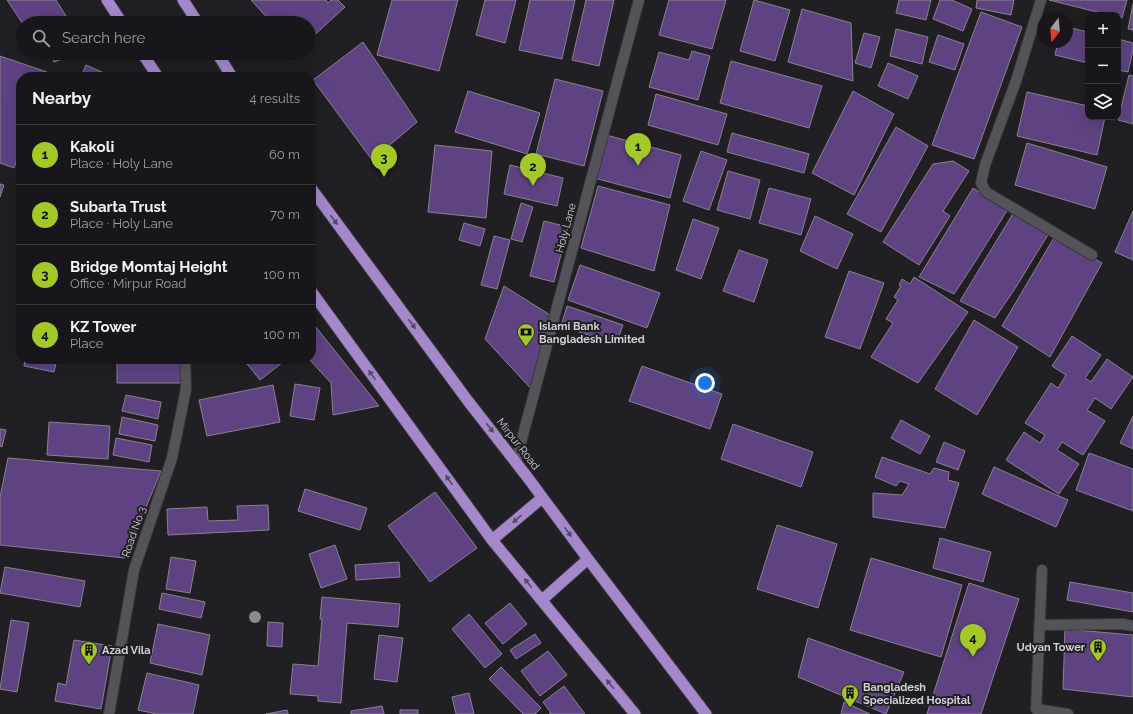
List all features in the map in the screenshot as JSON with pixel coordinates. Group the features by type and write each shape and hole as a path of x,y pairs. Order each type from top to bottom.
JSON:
{"highway":[{"path":"107,0 117,16"},
{"path":"183,0 193,16"},
{"path":"147,60 155,72"},
{"path":"221,60 229,72"},
{"name":"Mirpur Road","path":"316,195 468,401 516,461 542,498 706,714"},
{"path":"316,298 492,540 635,714"},
{"path":"492,540 542,498"},
{"path":"542,600 588,559"}],"street":[{"name":"Holy Lane","path":"516,461 639,0"},
{"path":"1041,0 1016,81 985,165 981,183 986,192 1092,255"},
{"name":"Road No 3","path":"109,714 134,570 172,458 186,389 185,364"},
{"path":"1036,709 1042,570"},
{"path":"1039,625 1123,624 1133,626"},
{"path":"1026,714 1036,709 1068,714"}],"building":[{"path":"7,0 56,0 66,16 18,16"},
{"path":"251,0 326,0 328,3 331,0 338,0 345,7 316,34 316,16 266,16"},
{"path":"392,0 458,0 439,71 377,55"},
{"path":"485,0 516,0 505,43 476,35"},
{"path":"530,0 575,0 562,59 519,50"},
{"path":"586,0 614,0 599,66 572,60"},
{"path":"669,0 726,0 712,49 659,35"},
{"path":"754,0 790,10 775,61 740,51"},
{"path":"899,0 931,0 926,20 896,13"},
{"path":"940,0 952,0 972,9 963,31 933,19"},
{"path":"977,0 1014,0 1011,15 976,8"},
{"path":"1049,0 1127,0 1122,18 1121,12 1097,12"},
{"path":"1133,4 1133,30 1128,29"},
{"path":"802,9 851,23 853,81 788,62"},
{"path":"981,12 1022,27 974,159 932,145"},
{"path":"1073,28 1085,31 1085,62 1055,55 1057,48 1073,48"},
{"path":"896,29 928,37 922,64 890,56"},
{"path":"864,33 880,37 871,68 855,63"},
{"path":"938,35 964,44 955,70 929,62"},
{"path":"1121,40 1133,43 1128,72 1121,71"},
{"path":"363,42 417,122 372,160 316,84 316,78"},
{"path":"692,51 710,56 698,100 649,87 659,52 689,60"},
{"path":"0,56 47,72 16,72 16,162 14,168 0,163"},
{"path":"731,61 822,86 809,128 720,103"},
{"path":"888,63 918,76 908,99 878,86"},
{"path":"86,65 102,72 83,72"},
{"path":"1129,75 1133,76 1133,124 1118,120 1121,120 1121,108"},
{"path":"555,79 603,91 584,166 536,154"},
{"path":"468,91 540,113 527,154 455,132"},
{"path":"853,91 894,114 854,195 812,173"},
{"path":"1027,92 1085,105 1085,120 1104,120 1097,155 1017,136"},
{"path":"656,94 727,114 718,145 648,125"},
{"path":"896,127 928,146 881,232 847,214"},
{"path":"732,133 809,154 804,173 727,152"},
{"path":"606,135 681,155 670,198 594,178"},
{"path":"1027,143 1107,167 1095,209 1015,185"},
{"path":"435,145 492,151 486,218 428,212"},
{"path":"701,151 727,160 709,210 683,201"},
{"path":"953,161 969,171 943,211 950,216 919,265 883,242 933,164"},
{"path":"510,165 563,178 557,206 504,194"},
{"path":"728,171 760,180 750,219 717,210"},
{"path":"0,184 4,185 0,197"},
{"path":"598,186 670,205 654,271 581,248"},
{"path":"769,188 811,199 801,235 759,223"},
{"path":"973,188 1008,209 954,294 919,277"},
{"path":"521,203 533,207 522,242 511,239"},
{"path":"1133,211 1133,260 1115,252"},
{"path":"1014,212 1049,233 995,318 960,301"},
{"path":"815,216 853,234 837,269 800,251"},
{"path":"693,219 719,228 701,279 676,270"},
{"path":"544,221 568,227 554,282 530,276"},
{"path":"464,223 485,229 480,246 459,240"},
{"path":"494,236 510,240 497,289 481,285"},
{"path":"1055,236 1102,263 1050,357 1002,326"},
{"path":"739,250 768,260 754,302 723,291"},
{"path":"580,265 660,293 647,328 568,300"},
{"path":"849,271 884,283 860,349 825,337"},
{"path":"914,277 968,312 918,383 871,357 893,323 886,319 898,300 894,297 901,286 899,285 902,279 910,284"},
{"path":"504,286 555,318 534,392 485,339"},
{"path":"567,306 623,325 616,344 561,326"},
{"path":"974,320 1018,347 977,415 935,389"},
{"path":"316,327 379,406 333,415 331,383 314,364 316,364"},
{"path":"1072,336 1101,355 1085,378 1091,382 1107,359 1133,377 1111,409 1095,398 1087,410 1105,421 1083,455 1062,442 1057,450 1079,464 1059,494 1006,460 1024,432 1040,443 1045,435 1025,423 1051,383 1058,388 1066,375 1052,366"},
{"path":"24,364 56,364 54,372 24,366"},
{"path":"117,364 186,364 186,383 117,383"},
{"path":"247,364 281,364 260,380"},
{"path":"642,366 722,394 710,429 629,401"},
{"path":"295,384 320,388 314,420 290,416"},
{"path":"273,385 280,422 207,436 199,400"},
{"path":"126,395 161,402 158,419 122,411"},
{"path":"1133,416 1133,449 1120,443"},
{"path":"122,417 158,425 155,441 119,434"},
{"path":"901,420 930,436 920,454 891,438"},
{"path":"49,422 110,426 108,459 47,455"},
{"path":"733,424 813,452 801,487 721,459"},
{"path":"0,429 6,430 2,447 0,446"},
{"path":"116,438 152,445 149,462 113,455"},
{"path":"944,442 965,451 958,470 936,462"},
{"path":"1089,453 1133,469 1133,511 1076,490"},
{"path":"882,457 930,474 934,468 949,472 948,480 959,483 945,528 873,517 873,493 902,495 909,484 900,481 896,486 875,477"},
{"path":"8,458 161,471 125,558 0,545 0,497"},
{"path":"994,467 1068,500 1056,527 982,494"},
{"path":"305,489 367,508 360,530 298,511"},
{"path":"435,492 477,548 430,582 388,526"},
{"path":"268,505 269,530 168,535 167,509 207,507 208,521 238,520 237,506"},
{"path":"777,525 837,544 818,608 757,589"},
{"path":"940,538 991,552 983,582 933,568"},
{"path":"335,545 347,579 321,588 309,554"},
{"path":"171,557 196,561 190,593 166,589"},
{"path":"871,558 962,585 941,657 850,630"},
{"path":"399,562 400,577 356,580 355,565"},
{"path":"5,567 85,581 80,607 0,593"},
{"path":"1070,582 1133,593 1133,612 1067,600"},
{"path":"969,583 1019,599 981,714 927,714"},
{"path":"162,593 205,602 201,618 159,609"},
{"path":"322,597 400,604 398,627 347,623 341,703 318,701 318,696 290,694 293,664 318,666 322,619 320,619"},
{"path":"510,603 527,624 503,644 485,623"},
{"path":"469,614 502,654 485,668 452,629"},
{"path":"11,620 29,623 17,692 0,689"},
{"path":"268,622 283,623 282,647 267,646"},
{"path":"158,624 210,635 202,675 150,663"},
{"name":"Udyan Tower","path":"1065,629 1133,635 1133,697 1063,689"},
{"path":"535,634 541,643 516,659 510,650"},
{"path":"379,635 403,638 397,682 374,679"},
{"path":"808,638 904,672 886,714 798,677"},
{"name":"Azad Vila","path":"74,640 112,646 101,709 55,701 58,683 66,685"},
{"path":"548,651 567,675 540,696 521,671"},
{"path":"501,667 541,708 535,714 523,714 489,679"},
{"path":"147,673 199,685 193,714 157,714 138,710"},
{"path":"564,686 585,714 549,714 551,713 543,702"},
{"path":"469,693 474,714 456,714 452,697"},
{"name":"Bangladesh Specialized Hospital","path":"844,702 870,714 841,714"},
{"path":"382,706 384,714 351,714 351,711"},
{"path":"287,710 288,714 266,714"},
{"path":"400,710 418,710 418,714 400,714"}],"place":[{"name":"Kakoli","path":"638,166"},
{"name":"Bridge Momtaj Height","path":"384,177"},
{"name":"Subarta Trust","path":"533,186"},
{"name":"Islami Bank Bangladesh Limited","path":"526,347"},
{"name":"KZ Tower","path":"973,657"},
{"name":"Udyan Tower","path":"1098,662"},
{"name":"Azad Vila","path":"89,665"},
{"name":"Bangladesh Specialized Hospital","path":"850,708"}]}
